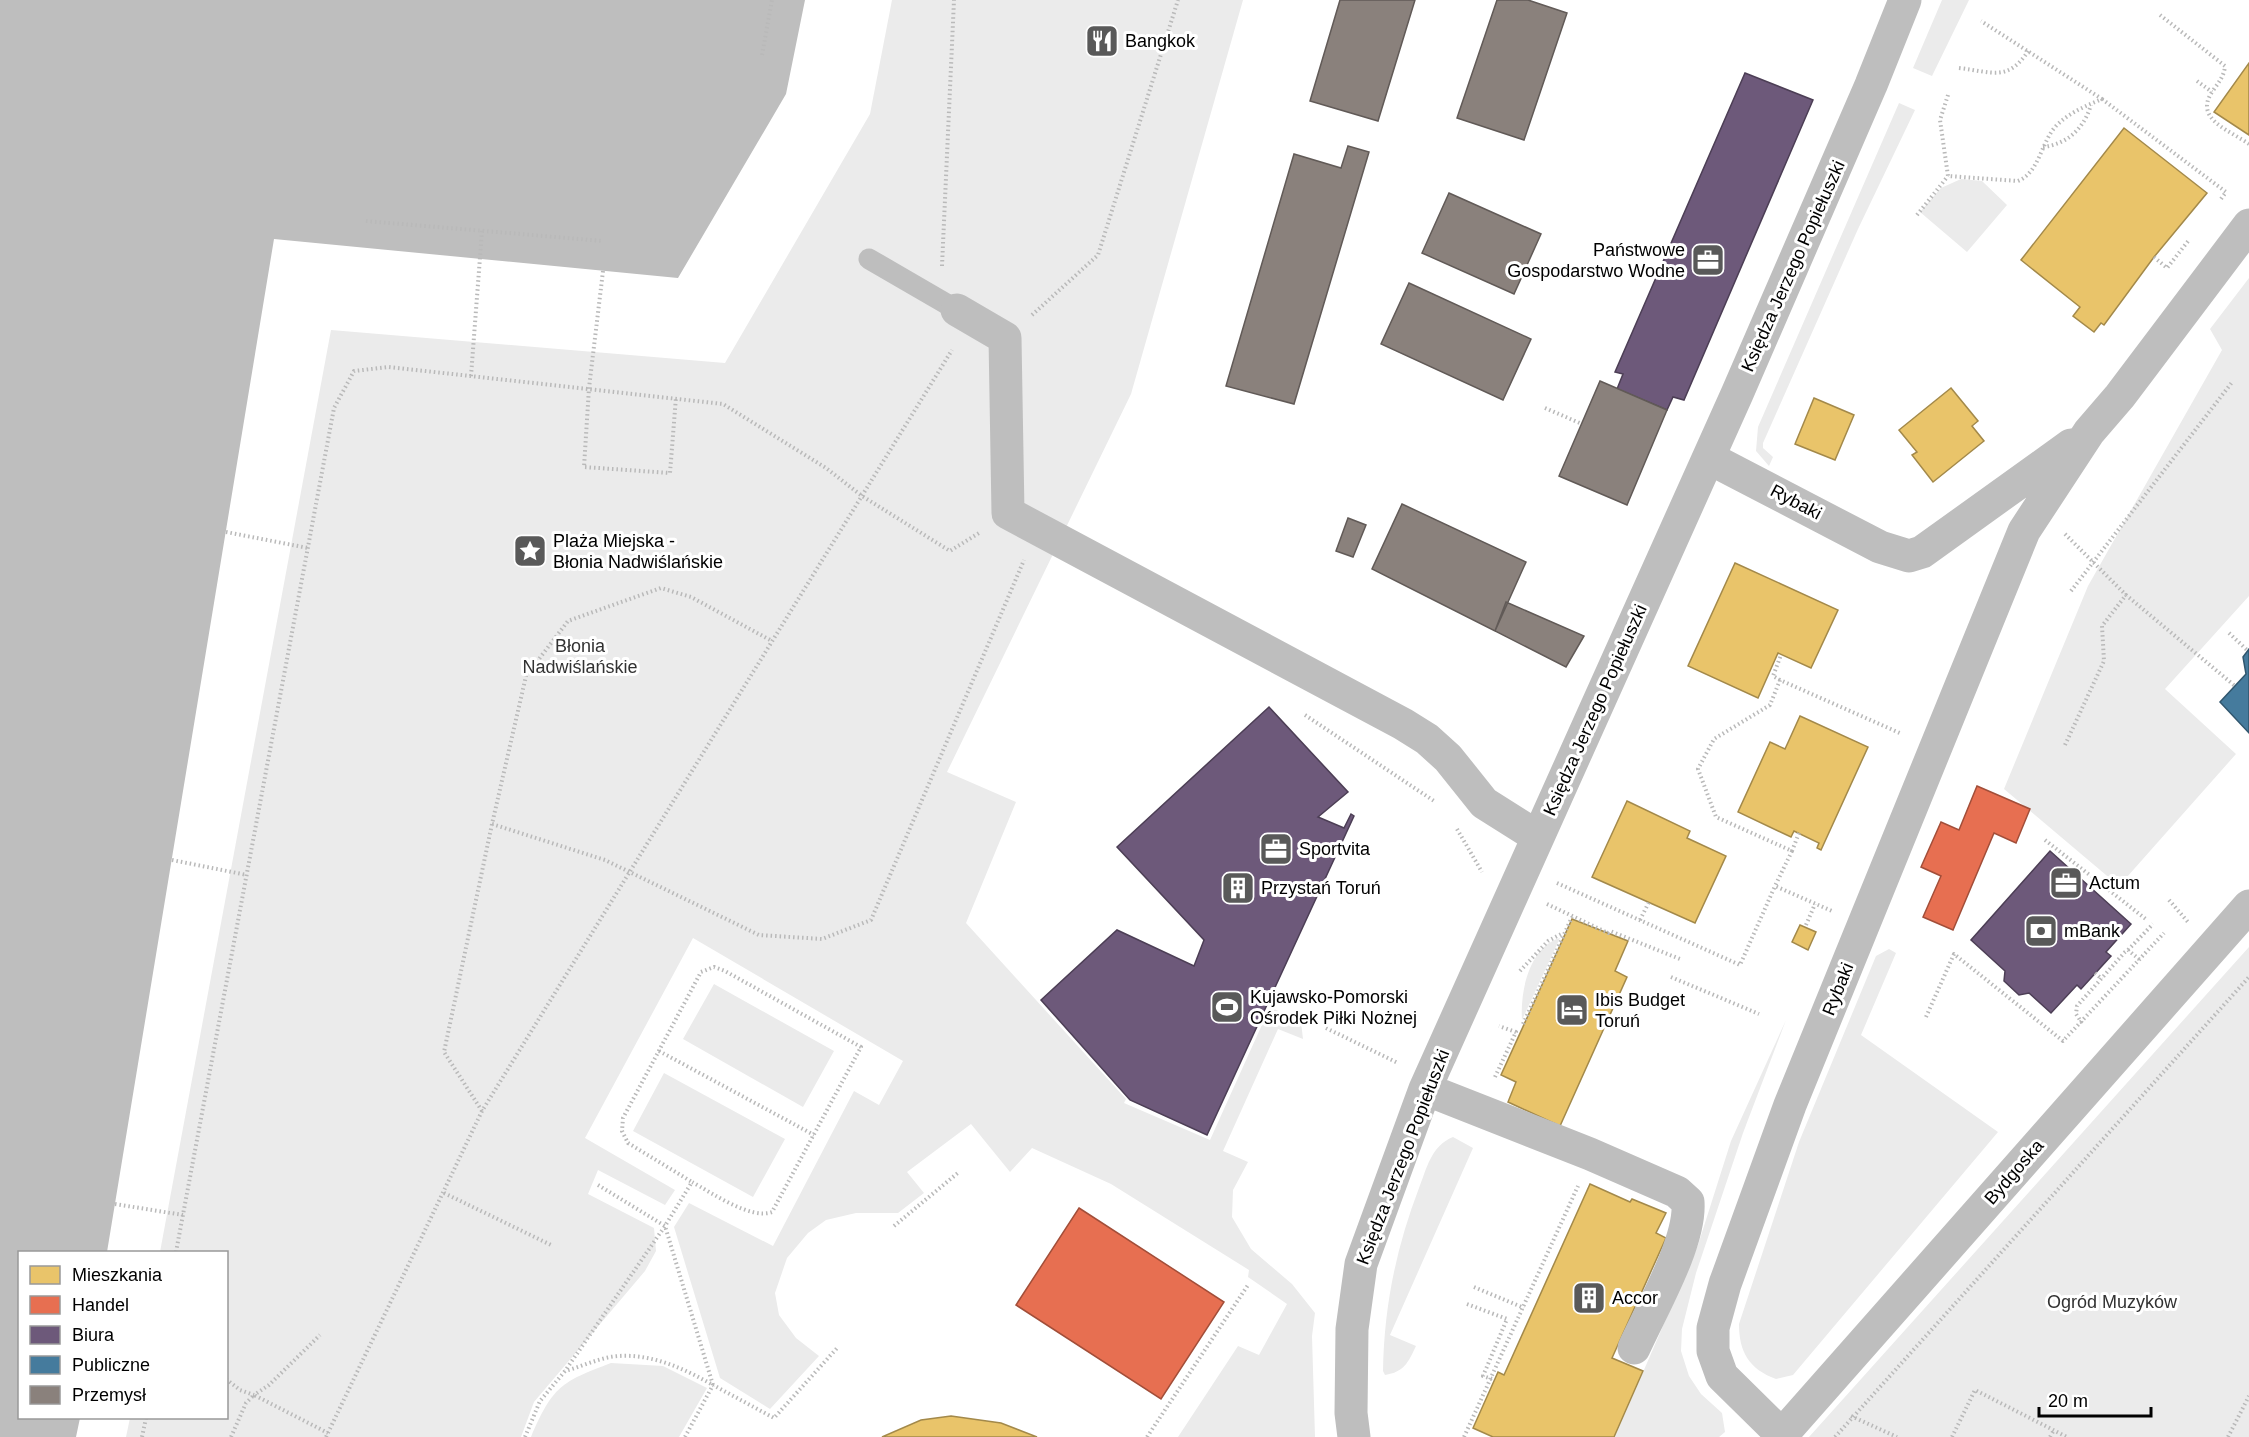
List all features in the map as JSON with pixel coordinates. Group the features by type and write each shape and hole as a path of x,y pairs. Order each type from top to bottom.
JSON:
{"street":[{"name":"Księdza Jerzego Popiełuszki","path":"1354,1437 1352,1329 1361,1264 1425,1089 1709,458 1862,106 1905,0"},
{"name":"Rybaki","path":"1781,1436 1722,1376 1713,1351 1713,1328 1722,1295 1790,1105 2024,531 2089,432 2120,396 2249,225"},
{"path":"956,309 1005,338 1008,513 1403,724 1448,758 1484,803 1538,837"},
{"name":"Rybaki","path":"1709,458 1895,554 1909,556 1922,552 2089,432"},
{"path":"1977,514 2000,517 2024,531"},
{"name":"Bydgoska","path":"1781,1436 2249,906"},
{"path":"1425,1089 1677,1192 1688,1202 1689,1214 1684,1237 1634,1348"}],"lane":[{"path":"869,259 956,309"}],"path":[{"path":"762,55 772,0"},
{"path":"228,1380 240,1390 254,1395 327,1435 482,1111 862,496 956,309 954,0"},
{"path":"1005,338 1098,255 1178,0"},
{"path":"2160,15 2225,66 2223,76 2206,101 2208,116 2249,144"},
{"path":"1981,21 2102,99 2226,192 2220,200"},
{"path":"1959,68 2001,73 2013,70 2029,50"},
{"path":"2197,81 2212,92"},
{"path":"1917,215 1948,176 1940,120 1948,95"},
{"path":"1948,176 2018,181 2031,172 2056,126 2070,114 2102,99"},
{"path":"2043,147 2054,146 2081,127 2091,104"},
{"path":"366,222 603,241"},
{"path":"471,376 482,231"},
{"path":"2154,257 2167,268 2194,234"},
{"path":"603,271 589,388 584,467 670,473 676,397"},
{"path":"176,1251 334,408 354,372 389,367 723,404 826,468 862,496 951,551 1008,513"},
{"path":"2071,591 2233,381"},
{"path":"1545,408 1582,424"},
{"path":"492,824 605,860 759,934 822,939 871,920 1037,529"},
{"path":"226,532 308,548"},
{"path":"2062,532 2126,595 2235,686"},
{"path":"482,1111 444,1052 526,676 568,621 661,588 691,597 772,641"},
{"path":"2065,745 2104,661 2102,626 2126,595"},
{"path":"2229,633 2247,650"},
{"path":"1781,655 1773,676 1904,735"},
{"path":"1780,680 1770,705 1714,739 1698,769 1716,817 1792,851"},
{"path":"1296,710 1443,807"},
{"path":"1548,879 1740,965 1799,833"},
{"path":"2045,840 2147,920"},
{"path":"172,860 246,875"},
{"path":"1775,886 1838,914"},
{"path":"1539,900 1572,917 1680,958"},
{"path":"2169,900 2194,929"},
{"path":"1640,920 1649,902"},
{"path":"1806,925 1815,904"},
{"path":"1523,1024 1572,917"},
{"path":"2082,1023 2076,1014 2077,1006 2153,924"},
{"path":"1516,976 1548,940 1564,933"},
{"path":"1926,1017 1954,954 2062,1041 2082,1023 2164,933"},
{"path":"2128,950 2140,960"},
{"path":"714,967 725,971 861,1047 814,1135 772,1212 762,1216 692,1182 628,1143 622,1131 623,1118 701,972 714,967"},
{"path":"2095,973 2102,979"},
{"path":"1671,977 1759,1014"},
{"path":"1835,1437 2249,977"},
{"path":"1480,1111 1515,1032 1499,1026"},
{"path":"659,1051 814,1135"},
{"path":"894,1226 959,1172"},
{"path":"525,1437 540,1401 565,1371 665,1227 692,1182"},
{"path":"1464,1437 1578,1186 1568,1182"},
{"path":"598,1185 665,1227 713,1385 685,1437"},
{"path":"444,1193 551,1245"},
{"path":"115,1204 183,1215"},
{"path":"1147,1437 1248,1284"},
{"path":"1474,1287 1524,1308"},
{"path":"1467,1304 1507,1319 1483,1376 1492,1379"},
{"path":"231,1437 246,1403 269,1385 320,1335"},
{"path":"565,1371 612,1357 649,1359 687,1370 774,1418 838,1347"},
{"path":"1952,1437 1975,1390 2067,1437"},
{"path":"2228,1437 2249,1396"},
{"path":"1853,1417 1897,1437"},
{"path":"142,1437 146,1419"},
{"path":"2050,1437 2054,1430"}],"green space":[{"name":"Błonia Nadwiślańskie","path":"892,0 1243,0 1131,394 947,772 1016,802 966,923 1126,1099 1124,1103 1210,1140 1270,1007 1301,1022 1303,1039 1278,1029 1223,1151 1248,1162 1233,1190 1232,1217 1251,1249 1292,1284 1315,1313 1312,1336 1315,1437 1178,1437 1238,1346 1259,1355 1287,1304 1248,1277 1249,1270 1111,1184 1032,1148 1010,1172 971,1124 907,1172 924,1193 898,1213 856,1213 826,1220 808,1233 787,1258 775,1293 779,1315 796,1338 819,1356 770,1409 720,1378 674,1227 689,1203 773,1246 854,1091 879,1105 903,1061 693,938 585,1138 675,1190 665,1205 598,1170 588,1194 654,1228 656,1251 645,1271 534,1402 521,1437 126,1437 130,1419 228,1419 228,1251 160,1251 331,330 725,363 870,114"},
{"path":"1942,0 1969,0 1932,76 1913,68"},
{"path":"1899,103 1915,110 1858,229 1763,443 1763,448 1773,457 1769,466 1756,451 1758,427"},
{"path":"1961,179 1982,181 2007,205 1967,252 1920,212 1941,188"},
{"path":"2249,278 2249,596 2165,689 2236,754 2119,886 2004,789 2088,586 2222,350 2210,329"},
{"path":"1560,938 1522,1020 1525,984 1534,961 1549,943"},
{"name":"Ogród Muzyków","path":"2249,947 2249,1437 1809,1437"},
{"path":"1889,949 1896,953 1861,1035 1998,1132 1793,1375 1776,1379 1752,1365 1747,1358 1741,1343 1739,1324 1799,1142 1876,956"},
{"path":"714,984 834,1051 803,1107 683,1039"},
{"path":"1786,1020 1743,1133 1696,1273 1682,1329 1681,1351 1689,1376 1701,1394 1722,1413 1725,1432 1719,1437 1615,1437 1698,1245 1731,1141"},
{"path":"664,1073 785,1139 753,1197 633,1131"},
{"path":"1453,1137 1473,1148 1390,1335 1416,1346 1405,1366 1397,1372 1385,1375 1383,1371 1384,1347 1389,1301 1404,1233 1431,1158 1440,1146"},
{"path":"611,1363 663,1366 707,1388 679,1437 531,1437 546,1407 560,1388 580,1375"}],"shaded area":[{"path":"0,0 805,0 786,94 678,278 274,239 107,1251 18,1251 18,1419 80,1419 76,1437 0,1437"}],"building: Mieszkania":[{"path":"2249,63 2249,135 2214,112"},
{"path":"2124,128 2207,193 2154,257 2104,325 2101,323 2094,332 2073,316 2080,307 2021,260"},
{"path":"1951,388 1978,421 1972,426 1984,441 1933,482 1912,455 1917,452 1899,430"},
{"path":"1814,398 1854,415 1835,460 1795,444"},
{"path":"1735,563 1838,610 1811,668 1778,653 1758,698 1688,666"},
{"path":"1800,716 1868,747 1821,850 1817,848 1819,843 1794,831 1791,837 1738,812 1770,742 1785,749"},
{"path":"1627,801 1690,831 1687,838 1726,856 1695,923 1592,877"},
{"name":"Ibis Budget Toruń","path":"1572,919 1628,941 1615,971 1627,977 1560,1126 1508,1102 1516,1082 1501,1075"},
{"path":"1800,925 1816,932 1808,950 1792,942"},
{"name":"Accor","path":"1590,1184 1630,1202 1632,1199 1666,1213 1656,1233 1666,1238 1612,1358 1643,1371 1614,1437 1493,1437 1473,1428 1498,1372 1504,1375"},
{"path":"951,1416 1001,1423 1037,1437 882,1437 921,1420"}],"building: Handel":[{"path":"1977,786 2030,809 2016,843 1994,833 1953,930 1923,917 1941,876 1921,867 1941,822 1959,830"},
{"path":"1079,1208 1224,1302 1161,1399 1016,1305"}],"building: Biura":[{"path":"1745,73 1813,100 1684,400 1673,397 1667,410 1617,389 1623,374 1615,372"},
{"name":"Przystań Toruń","path":"1269,707 1348,792 1318,817 1344,828 1351,814 1354,816 1207,1135 1130,1100 1041,1000 1117,930 1194,966 1204,940 1117,847"},
{"path":"2050,851 2131,924 2106,952 2111,956 2081,989 2077,985 2051,1013 2029,993 2019,995 2004,981 2005,971 1971,940"}],"building: Publiczne":[{"path":"2249,649 2249,733 2220,702 2246,674 2243,657"}],"building: Przemysł":[{"path":"1340,0 1415,0 1378,121 1310,101"},
{"path":"1497,0 1528,0 1567,13 1524,140 1457,118"},
{"path":"1348,146 1369,152 1294,404 1226,386 1294,154 1341,168"},
{"path":"1449,193 1541,234 1514,294 1422,253"},
{"path":"1409,283 1531,339 1503,400 1381,344"},
{"path":"1600,381 1667,410 1627,505 1559,476"},
{"path":"1402,504 1526,562 1495,631 1372,569"},
{"path":"1348,518 1366,525 1353,557 1336,551"},
{"path":"1506,602 1584,636 1566,667 1495,631"}],"place":[{"name":"Bangkok","path":"1102,41"},
{"name":"Państwowe Gospodarstwo Wodne","path":"1708,260"},
{"name":"Plaża Miejska - Błonia Nadwiślańskie","path":"530,551"},
{"name":"Sportvita","path":"1276,849"},
{"name":"Actum","path":"2066,883"},
{"name":"Przystań Toruń","path":"1238,888"},
{"name":"mBank","path":"2041,931"},
{"name":"Kujawsko-Pomorski Ośrodek Piłki Nożnej","path":"1227,1007"},
{"name":"Ibis Budget Toruń","path":"1572,1010"},
{"name":"Accor","path":"1589,1298"}]}
